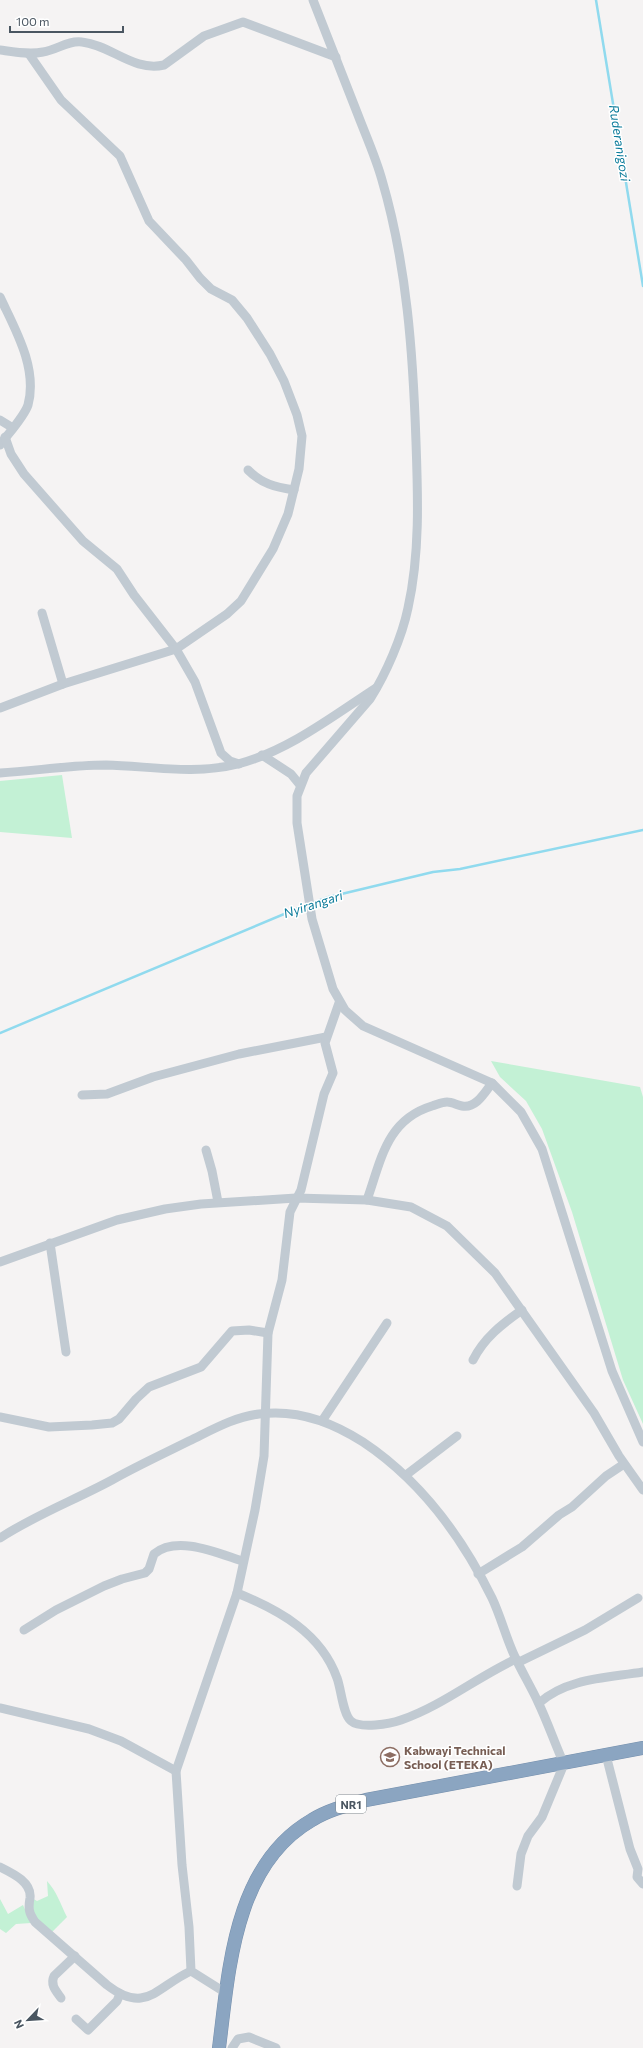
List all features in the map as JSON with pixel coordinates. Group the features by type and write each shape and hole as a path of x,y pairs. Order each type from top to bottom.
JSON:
{"highway":[{"name":"NR1","path":"218,2048 233,1949 249,1895 264,1866 274,1852 299,1828 326,1813 366,1800 643,1748"}],"street":[{"path":"313,0 382,178 400,255 406,291 413,386 418,500 415,556 408,609 378,686 351,723 306,773 300,785 296,808 306,889 317,942 339,1003 353,1019 363,1026 492,1083 521,1112 542,1149 612,1371 643,1442"},
{"path":"0,50 29,54 44,52 67,44 80,42 95,45 138,64 157,66 164,65 204,36 243,22 336,57"},
{"path":"0,708 63,684 176,649 227,614 241,601 273,549 288,514 300,468 302,436 297,415 284,381 270,354 238,306 232,300 211,289 149,221 120,156 61,100 29,54"},
{"path":"0,296 24,351 30,376 28,405 3,441 24,474 83,540 117,569 134,596 176,649 194,682 221,753 230,761 239,764"},
{"path":"0,420 12,428"},
{"path":"248,470 258,480 270,486 294,490"},
{"path":"42,614 63,684"},
{"path":"0,773 81,766 191,770 218,768 239,764 297,739 378,686"},
{"path":"262,755 291,774 300,785"},
{"path":"191,1971 189,1927 182,1865 176,1771 237,1593 242,1561 254,1510 264,1456 268,1333 282,1280 289,1217 305,1173 324,1094 333,1073 333,1066 325,1047 326,1037 339,1003"},
{"path":"82,1095 107,1094 153,1077 239,1054 326,1037"},
{"path":"367,1200 386,1148 396,1128 408,1117 422,1110 447,1102 464,1107 472,1105 492,1083"},
{"path":"206,1150 218,1202"},
{"path":"0,1262 116,1220 165,1209 218,1202 296,1198 367,1200 411,1207 446,1226 495,1273 594,1413 624,1464 643,1490"},
{"path":"50,1243 66,1352"},
{"path":"473,1360 478,1350 495,1330 522,1310"},
{"path":"322,1421 387,1323"},
{"path":"0,1417 49,1427 92,1426 112,1423 119,1419 136,1398 149,1387 201,1366 232,1331 248,1330 268,1333"},
{"path":"0,1538 24,1524 220,1426 241,1418 265,1413 288,1413 322,1421 346,1431 391,1461 406,1475 444,1520 478,1574 494,1603 518,1660 539,1703 564,1764 542,1817 528,1836 521,1854 517,1886"},
{"path":"406,1475 457,1436"},
{"path":"478,1574 522,1547 559,1515 572,1507 606,1476 624,1464"},
{"path":"24,1630 56,1610 104,1586 122,1578 145,1573 149,1569 154,1554 168,1546 189,1547 242,1561"},
{"path":"237,1593 260,1602 312,1637 324,1651 331,1664 337,1678 346,1713 349,1720 356,1724 381,1724 401,1720 441,1702 518,1660 585,1630 638,1598"},
{"path":"539,1703 548,1695 567,1686 606,1677 643,1672"},
{"path":"0,1708 89,1729 122,1741 176,1771"},
{"path":"606,1755 630,1849 638,1869 637,1877 643,1884"},
{"path":"0,1867 19,1878 26,1885 30,1892 27,1905 29,1914 35,1922 107,1985 120,1994 139,1999 148,1997 156,1994 170,1982 191,1971"},
{"path":"61,1998 52,1985 52,1981 54,1976 75,1956"},
{"path":"191,1971 226,1993"},
{"path":"76,2019 88,2030 117,2000 120,1994"},
{"path":"232,2048 238,2039 249,2037 276,2048"}],"green space":[{"path":"62,775 72,838 0,832 0,781"},
{"path":"491,1061 640,1087 643,1097 643,1424 623,1380 572,1212 542,1129 526,1101 500,1077"},
{"path":"47,1881 56,1894 67,1917 52,1932 39,1922 33,1915 32,1910 32,1898 37,1901 48,1896"},
{"path":"0,1899 8,1914 23,1905 31,1923 16,1924 6,1933 0,1929"}],"waterway":[{"name":"Ruderanigozi","path":"596,0 643,286"},
{"name":"Nyirangari","path":"312,903 329,897 433,872 460,869 643,830"},
{"name":"Nyirangari","path":"0,1033 308,904"}],"place":[{"name":"Kabwayi Technical School (ETEKA)","path":"390,1757"}]}
